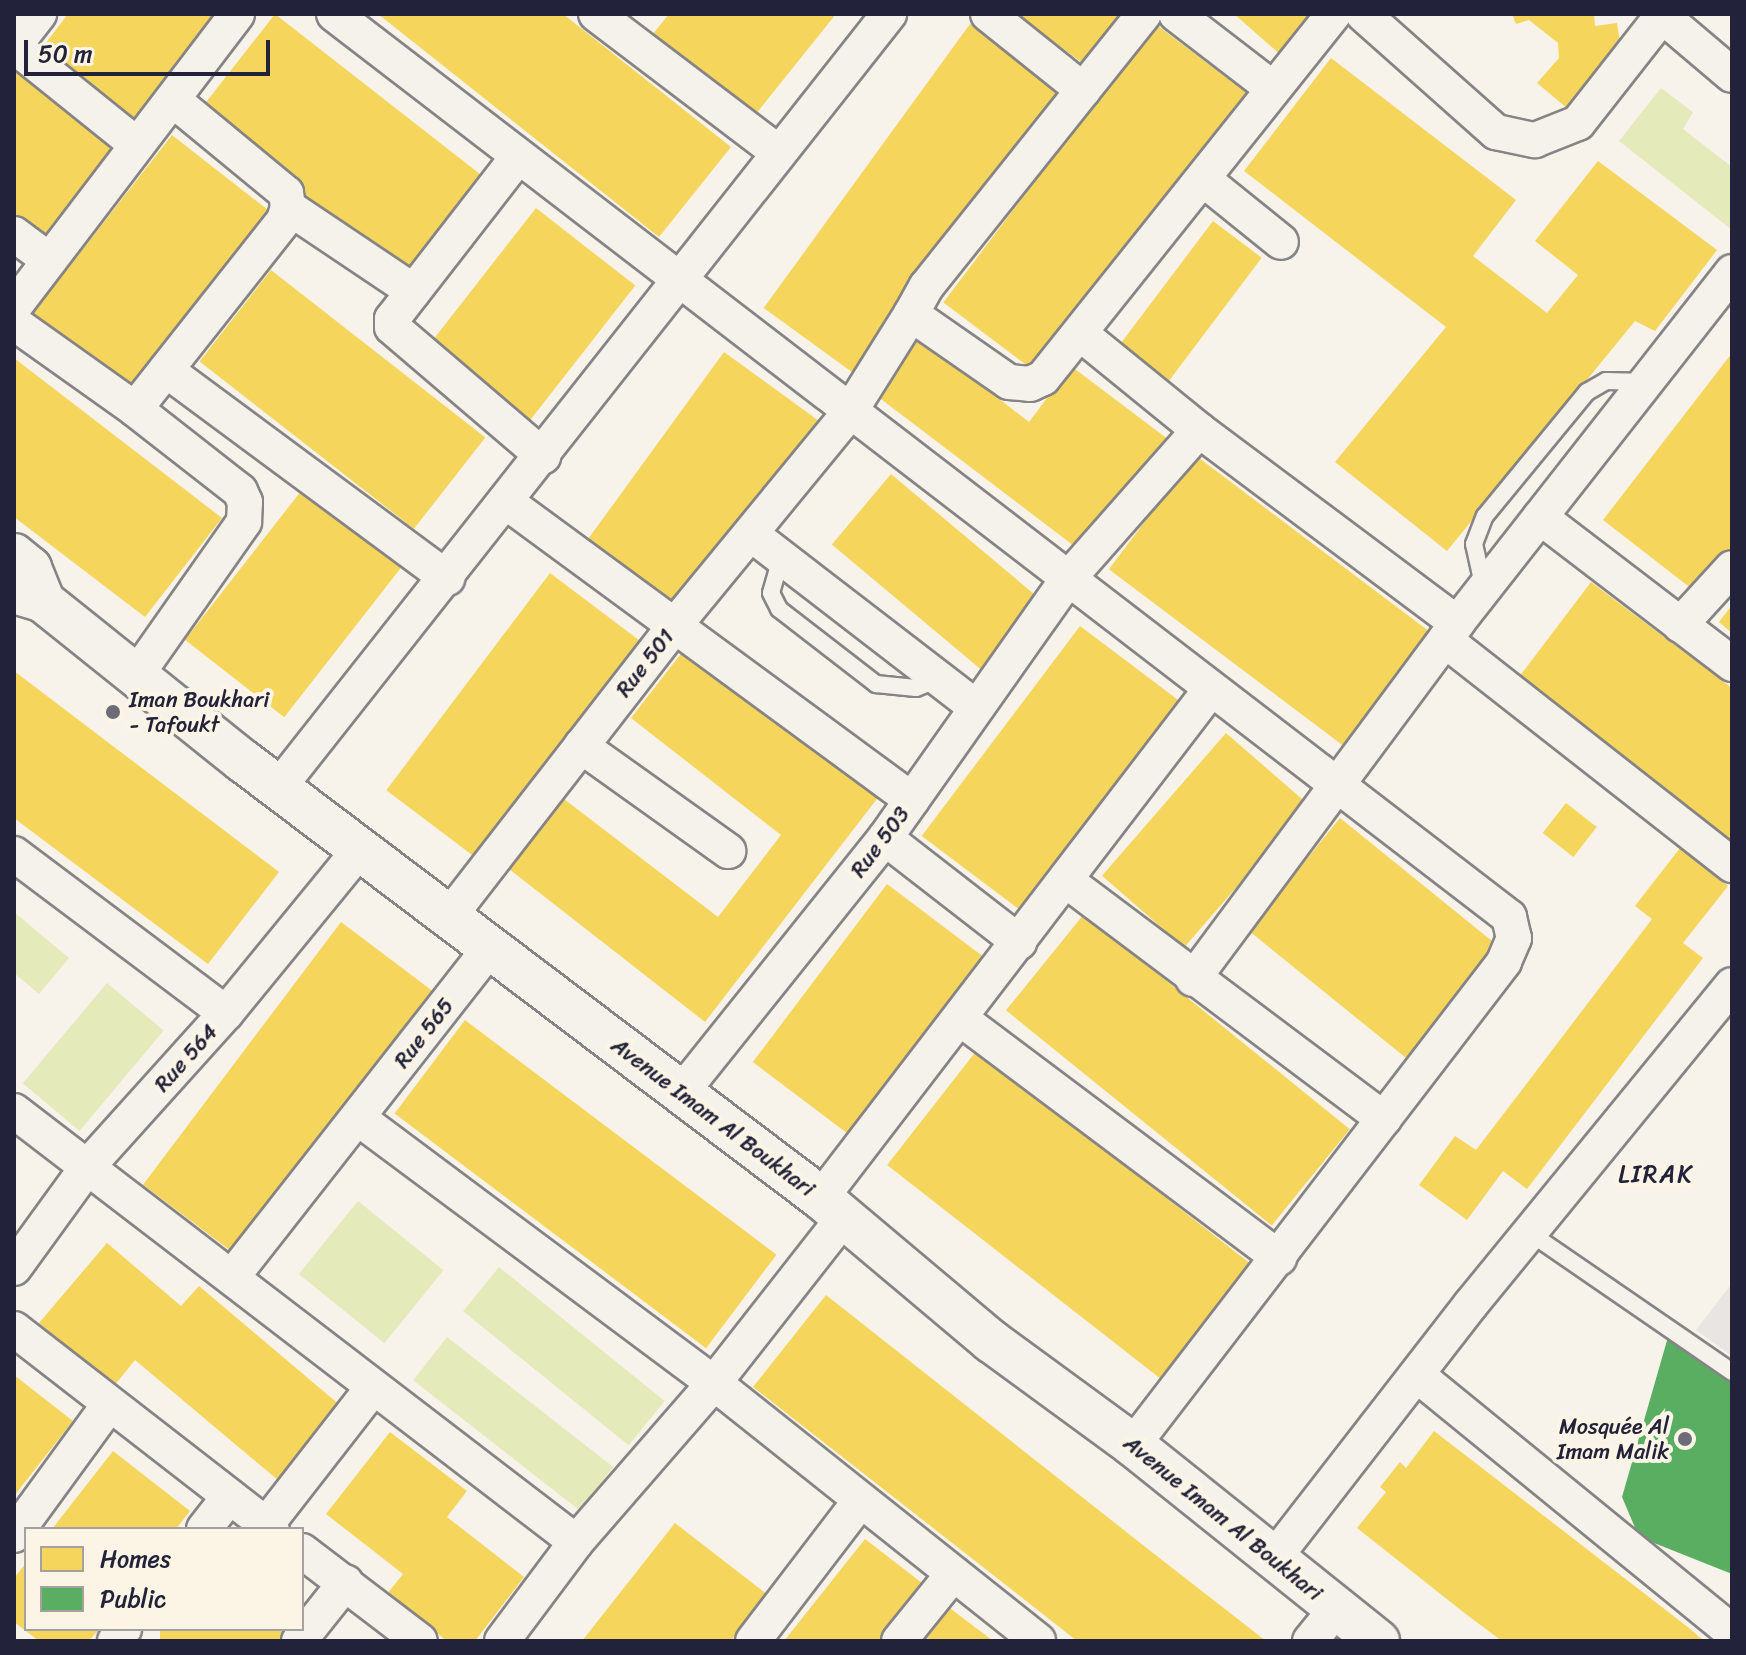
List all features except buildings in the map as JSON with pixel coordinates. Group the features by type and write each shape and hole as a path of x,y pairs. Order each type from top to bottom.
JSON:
{"street":[{"path":"39,14 14,46 136,144"},
{"path":"14,307 237,14"},
{"path":"334,14 517,158 682,278 849,413 1066,581 1495,904 1514,931 1504,962 1133,1445"},
{"path":"279,787 447,578 889,14"},
{"path":"988,14 1083,90"},
{"name":"Rue 501","path":"448,918 675,625 849,413 926,287 1144,14"},
{"path":"1176,14 1272,88"},
{"path":"911,314 1009,382 1019,384 1043,378 1082,335 1272,88 1334,14"},
{"path":"1363,14 1496,132 1535,140 1578,123 1661,15 1732,75"},
{"path":"611,19 778,152"},
{"path":"135,409 284,220 288,207 286,193 173,100"},
{"path":"517,158 392,319 392,327 543,456"},
{"path":"1203,179 1281,242"},
{"path":"288,207 413,291"},
{"path":"14,234 49,260"},
{"path":"1193,979 1451,631 1729,282"},
{"path":"14,323 135,409 240,491 246,513 137,674"},
{"path":"1082,335 1451,631 1732,865"},
{"path":"166,370 447,578"},
{"name":"Rue 503","path":"680,1094 885,838 1066,581 1199,430"},
{"path":"505,501 912,800"},
{"path":"1540,517 1732,664"},
{"path":"751,534 976,707"},
{"name":"Avenue Imam Al Boukhari","path":"14,555 30,568 28,596 137,674 448,918 832,1208 991,1341 1133,1445 1378,1641"},
{"path":"1680,625 1732,568"},
{"path":"502,1641 576,1542 714,1383 961,1019 1068,882 1211,689"},
{"path":"581,746 728,851"},
{"path":"885,838 1019,942"},
{"name":"Rue 564","path":"14,1268 88,1166 226,1013 360,849"},
{"path":"14,854 226,1013"},
{"path":"1068,882 1193,979 1384,1119"},
{"name":"Rue 565","path":"232,1277 490,948"},
{"path":"1274,1558 1530,1233 1732,985"},
{"path":"961,1019 1279,1258"},
{"path":"14,1111 232,1277 372,1389 576,1542"},
{"path":"358,1118 714,1383 1038,1641"},
{"path":"14,1329 108,1406 269,1527 372,1389"},
{"path":"1417,1375 1732,1632"},
{"path":"14,1535 108,1406"},
{"path":"206,1527 229,1497"},
{"path":"753,1641 860,1501"},
{"path":"304,1552 420,1641"},
{"path":"899,1641 953,1574"},
{"path":"299,1641 346,1582"},
{"path":"1310,1641 1336,1609"}],"lane":[{"path":"1484,589 1474,544 1485,516 1587,392 1606,381 1648,382"},
{"path":"1530,1233 1732,1372"}],"shaded area":[{"path":"1732,1283 1732,1356 1696,1330"}],"green space":[{"path":"1661,88 1693,112 1683,129 1732,167 1732,230 1619,141"},
{"path":"14,912 69,958 39,994 14,973"},
{"path":"107,983 164,1031 79,1131 23,1083"},
{"path":"358,1201 443,1270 384,1343 299,1274"},
{"path":"499,1267 665,1401 629,1445 463,1311"},
{"path":"447,1337 613,1467 579,1510 413,1380"}],"place":[{"name":"Iman Boukhari - Tafoukt","path":"113,712"},
{"name":"Mosquée Al Imam Malik","path":"1685,1439"}],"district":[{"name":"LIRAK","path":"1656,1175"}]}
